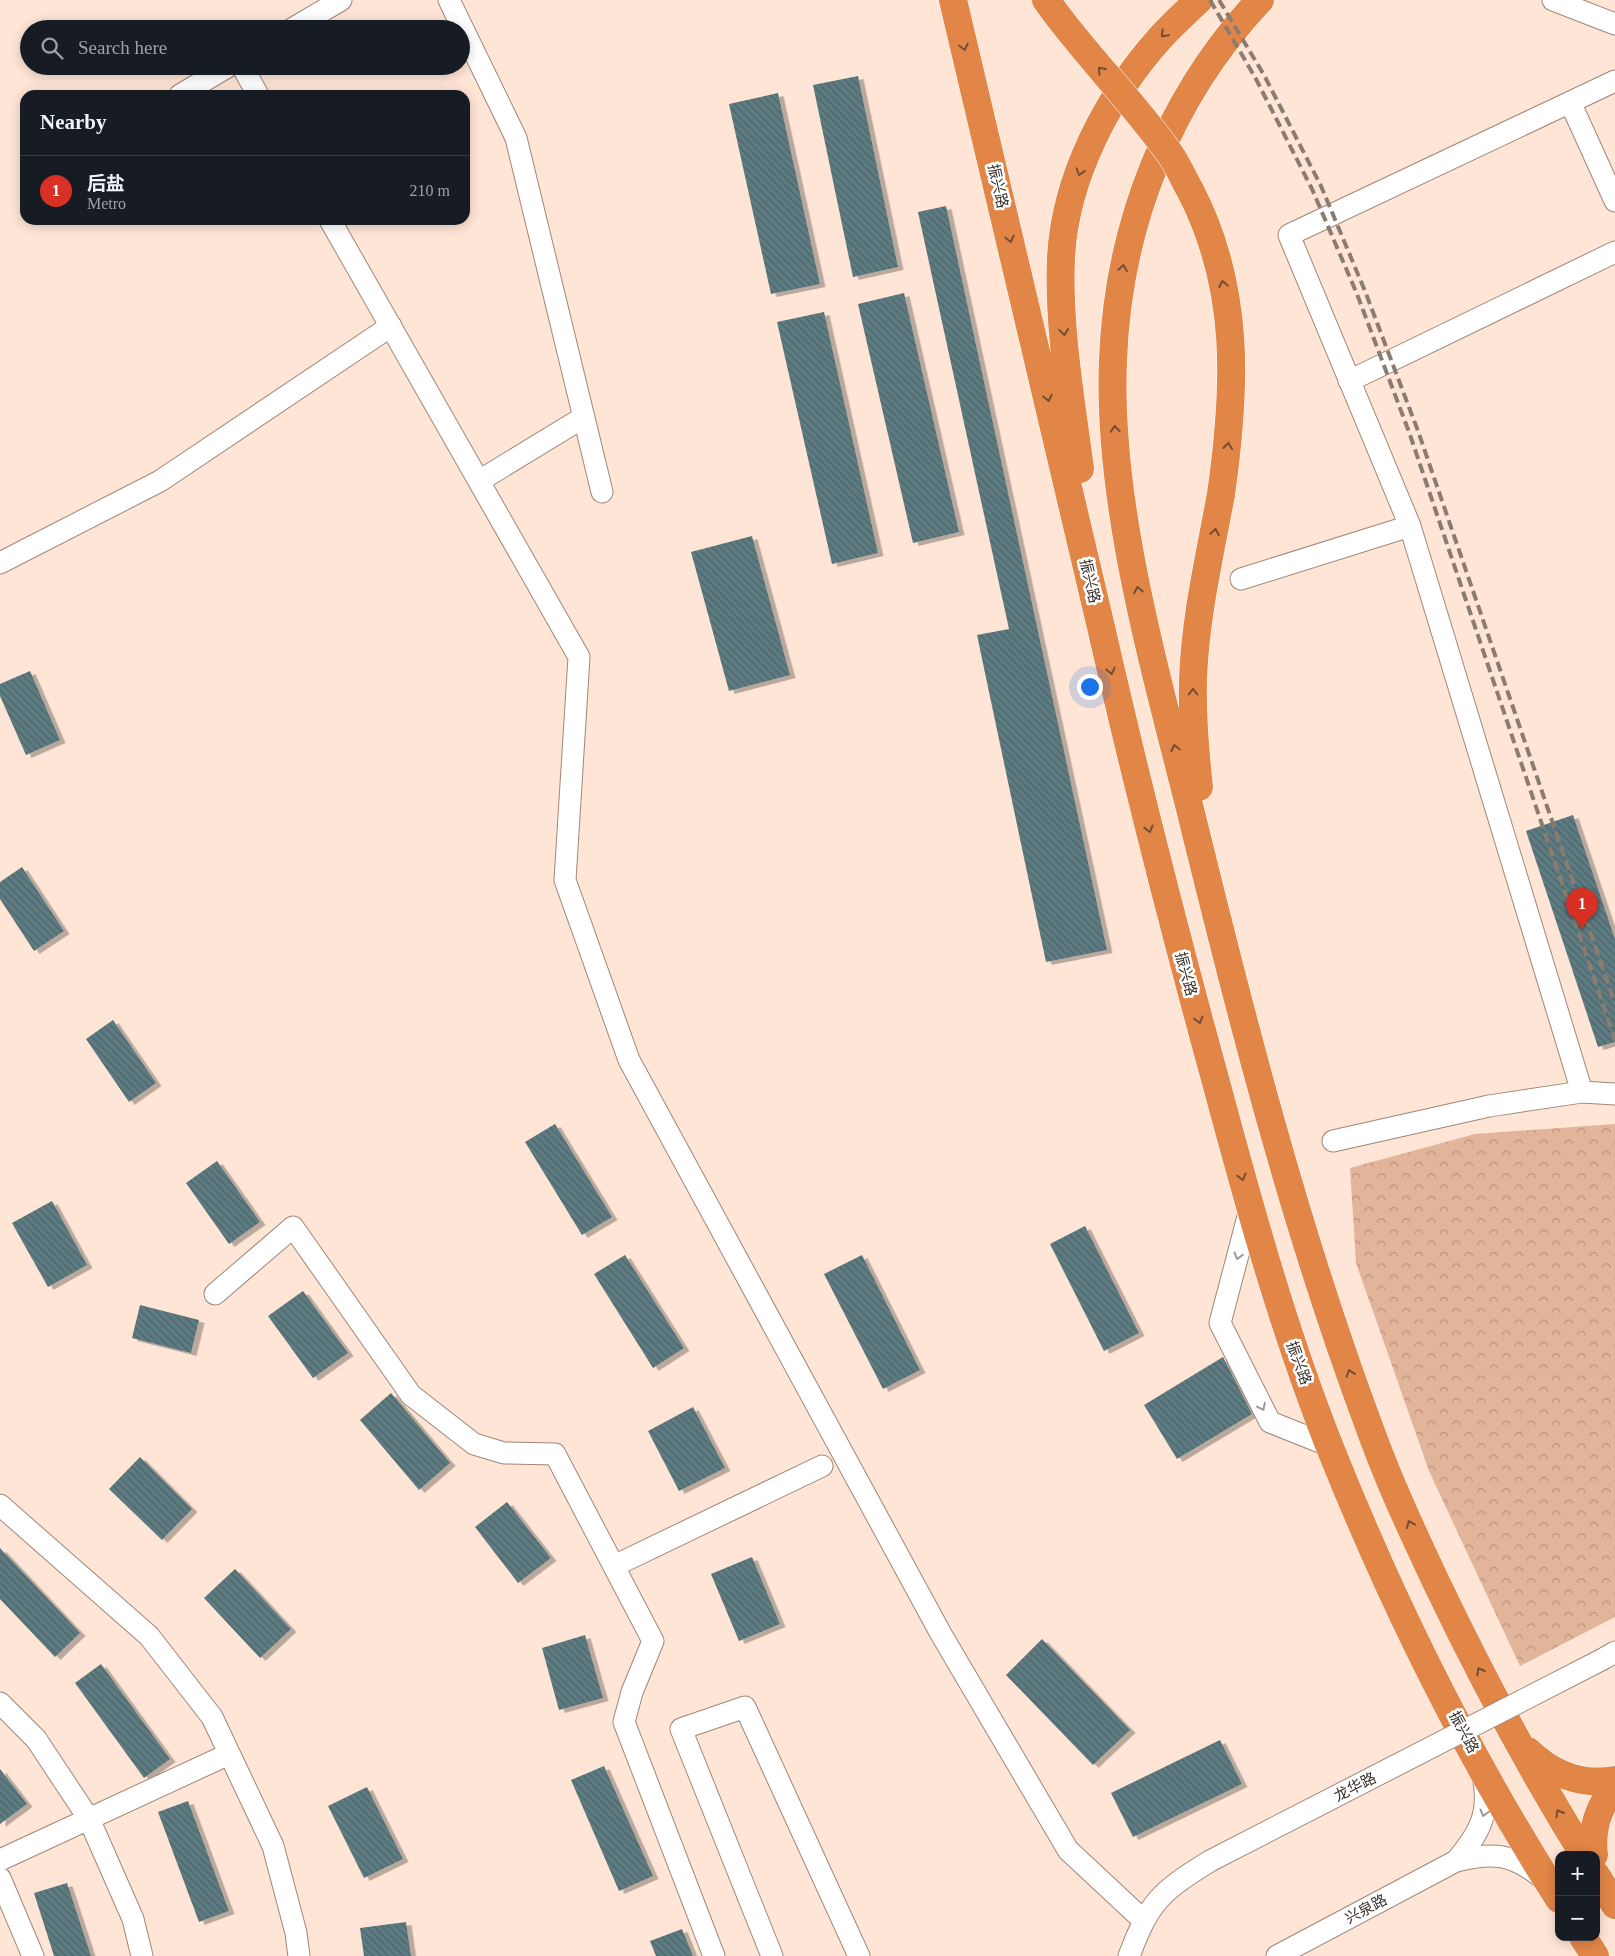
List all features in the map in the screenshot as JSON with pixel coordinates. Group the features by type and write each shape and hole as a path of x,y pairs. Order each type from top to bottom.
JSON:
{"highway":[{"name":"振兴路","path":"953,0 1166,898 1250,1209 1291,1341 1330,1446 1379,1565 1424,1659 1481,1765 1555,1892"},
{"path":"1046,0 1097,65 1136,108 1172,156 1199,208 1219,264 1230,321 1232,380 1229,438 1197,628 1193,679 1193,735 1212,898"},
{"path":"1100,624 1061,310 1061,256 1069,207 1084,160 1105,116 1134,69 1161,36 1199,0"},
{"path":"1260,0 1215,55 1181,108 1155,160 1138,204 1125,256 1117,308 1113,362 1118,476 1129,542 1142,612 1212,898 1294,1200 1333,1324 1371,1434 1417,1541 1461,1635 1517,1739 1582,1851"},
{"path":"1517,1739 1549,1768 1569,1777 1587,1782 1615,1780"},
{"path":"1594,1851 1592,1837 1596,1818 1607,1796 1615,1786"},
{"path":"1600,1879 1615,1905"},
{"path":"1586,1941 1595,1956"}],"street":[{"path":"307,20 341,0"},
{"path":"449,0 459,20"},
{"path":"1553,0 1615,24"},
{"path":"470,43 516,138 602,492"},
{"path":"188,90 214,75"},
{"path":"247,75 255,90"},
{"path":"1582,1092 1410,526 1288,235 1615,80"},
{"path":"1570,102 1615,201"},
{"path":"333,225 579,657 565,880 629,1060 941,1634 1068,1850 1143,1920"},
{"path":"1349,381 1615,252"},
{"path":"0,563 160,481 391,326"},
{"path":"479,481 584,417"},
{"path":"1241,579 1410,526"},
{"path":"1333,1141 1489,1106 1582,1092 1615,1094"},
{"path":"1250,1209 1220,1323 1270,1422 1330,1446"},
{"path":"214,1294 293,1227 411,1395 474,1444 504,1453 555,1454 653,1641 632,1692 624,1722 714,1956"},
{"path":"614,1566 822,1466"},
{"path":"0,1505 150,1636 212,1717 273,1846 296,1933 300,1956"},
{"name":"龙华路","path":"1129,1956 1143,1920 1159,1896 1180,1879 1210,1861 1609,1656"},
{"path":"0,1703 36,1739 89,1819 133,1919 142,1956"},
{"path":"772,1956 681,1729 745,1707 859,1956"},
{"path":"0,1860 229,1754"},
{"path":"1456,1861 1471,1843 1481,1824 1487,1803 1481,1765"},
{"path":"1456,1861 1496,1854 1516,1860 1534,1871 1555,1892"},
{"name":"兴泉路","path":"1277,1956 1456,1861"},
{"path":"0,1878 33,1956"}],"green space":[{"path":"1615,1124 1615,1617 1520,1666 1429,1471 1356,1263 1350,1168 1475,1134"}],"building":[{"path":"858,76 898,267 853,277 813,85"},
{"path":"778,93 820,284 771,294 729,104"},
{"path":"946,206 1107,950 1046,962 977,635 1009,629 918,212"},
{"path":"904,293 959,532 913,543 858,304"},
{"path":"824,312 878,553 832,564 777,322"},
{"path":"752,536 790,675 729,691 691,552"},
{"path":"30,671 60,740 26,755 0,696 0,684"},
{"path":"1573,815 1615,939 1615,1042 1598,1047 1526,831"},
{"path":"22,867 64,931 34,951 0,899 0,882"},
{"path":"113,1020 156,1083 129,1102 86,1039"},
{"path":"555,1124 612,1217 582,1235 525,1142"},
{"path":"217,1161 260,1222 229,1244 186,1183"},
{"path":"52,1201 87,1265 48,1287 12,1223"},
{"path":"1085,1226 1139,1333 1104,1351 1050,1244"},
{"path":"625,1255 684,1348 653,1368 594,1274"},
{"path":"862,1255 920,1370 883,1389 824,1274"},
{"path":"303,1291 348,1353 313,1378 268,1316"},
{"path":"140,1305 199,1320 191,1353 132,1338"},
{"path":"1223,1357 1252,1414 1177,1459 1144,1405"},
{"path":"391,1393 450,1463 419,1490 360,1420"},
{"path":"693,1407 725,1468 679,1491 648,1431"},
{"path":"140,1457 192,1509 162,1540 109,1489"},
{"path":"507,1502 551,1558 518,1583 475,1527"},
{"path":"0,1548 80,1633 55,1657 0,1599"},
{"path":"752,1557 780,1624 739,1641 711,1574"},
{"path":"235,1569 291,1629 260,1658 204,1598"},
{"path":"585,1635 603,1698 559,1710 542,1648"},
{"path":"1042,1639 1130,1730 1093,1765 1006,1675"},
{"path":"101,1664 170,1759 144,1778 75,1683"},
{"path":"1220,1740 1242,1784 1133,1837 1111,1793"},
{"path":"604,1766 653,1876 619,1891 571,1780"},
{"path":"0,1769 27,1804 0,1824"},
{"path":"367,1787 403,1859 364,1878 328,1806"},
{"path":"188,1801 229,1911 199,1922 158,1812"},
{"path":"67,1883 91,1956 54,1956 34,1893"},
{"path":"406,1922 411,1956 364,1956 360,1928"},
{"path":"682,1929 693,1956 656,1956 650,1941"}],"railway":[{"path":"1210,0 1256,79 1312,189 1357,294 1409,432 1615,1040"},
{"path":"1219,0 1264,75 1321,186 1365,291 1418,431 1615,1004"}],"place":[{"name":"后盐","path":"1582,929"}]}
